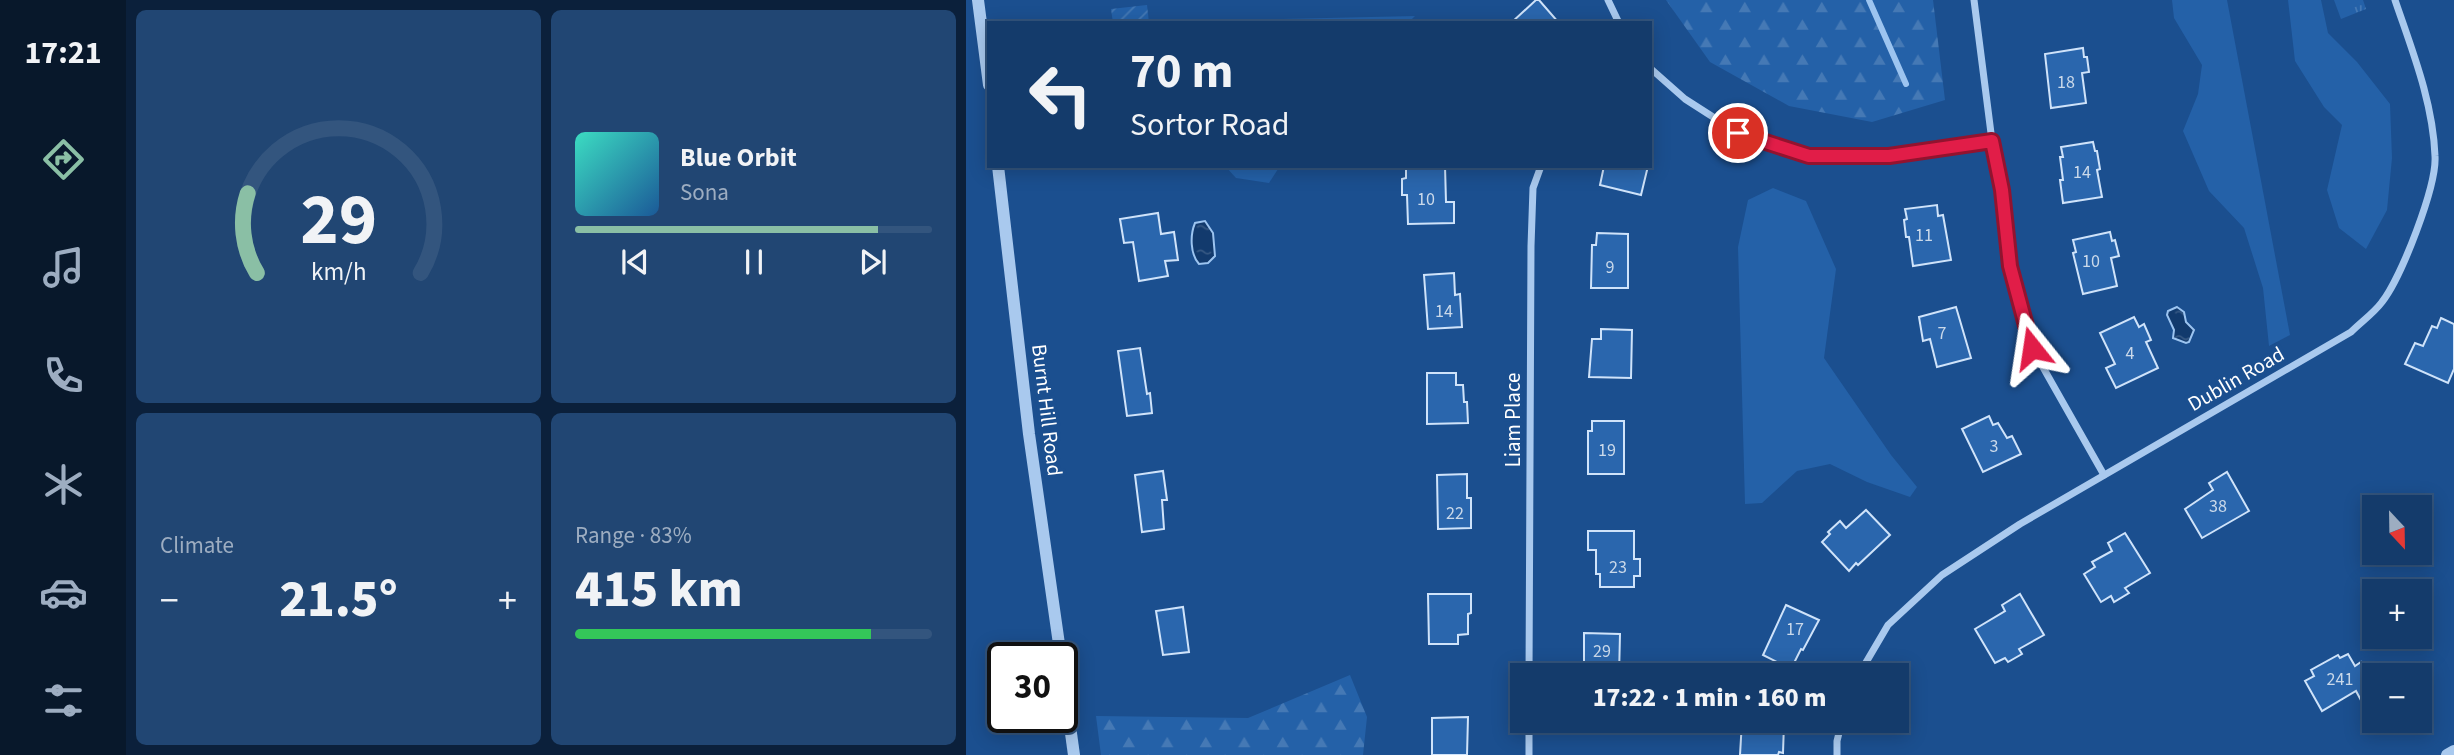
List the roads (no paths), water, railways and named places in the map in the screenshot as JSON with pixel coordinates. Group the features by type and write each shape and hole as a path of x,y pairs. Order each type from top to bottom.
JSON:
{"street":[{"path":"978,0 987,70"},
{"path":"1608,0 1618,21"},
{"path":"1974,0 1992,141 2002,190 2010,266 2032,348 2104,475"},
{"name":"Dublin Road","path":"1866,663 1888,625 1942,575 2020,524 2351,332 2383,302 2406,258 2424,209 2436,158 2421,74 2395,0"},
{"path":"1652,70 1685,99 1738,133 1809,156 1889,156 1992,141"},
{"name":"Burnt Hill Road","path":"999,168 1029,434 1059,642"},
{"name":"Liam Place","path":"1530,663 1531,246 1533,188 1540,168"},
{"path":"1071,733 1074,755"},
{"path":"1529,733 1529,755"},
{"path":"1837,755 1839,733"},
{"path":"2447,755 2454,751"}],"water":[{"path":"1205,221 1213,233 1215,256 1208,263 1199,264 1192,250 1192,233 1195,223"},
{"path":"2177,307 2184,312 2186,322 2194,330 2186,343 2173,338 2174,330 2167,315 2168,311"}],"waterway":[{"path":"1869,0 1906,84"}]}
